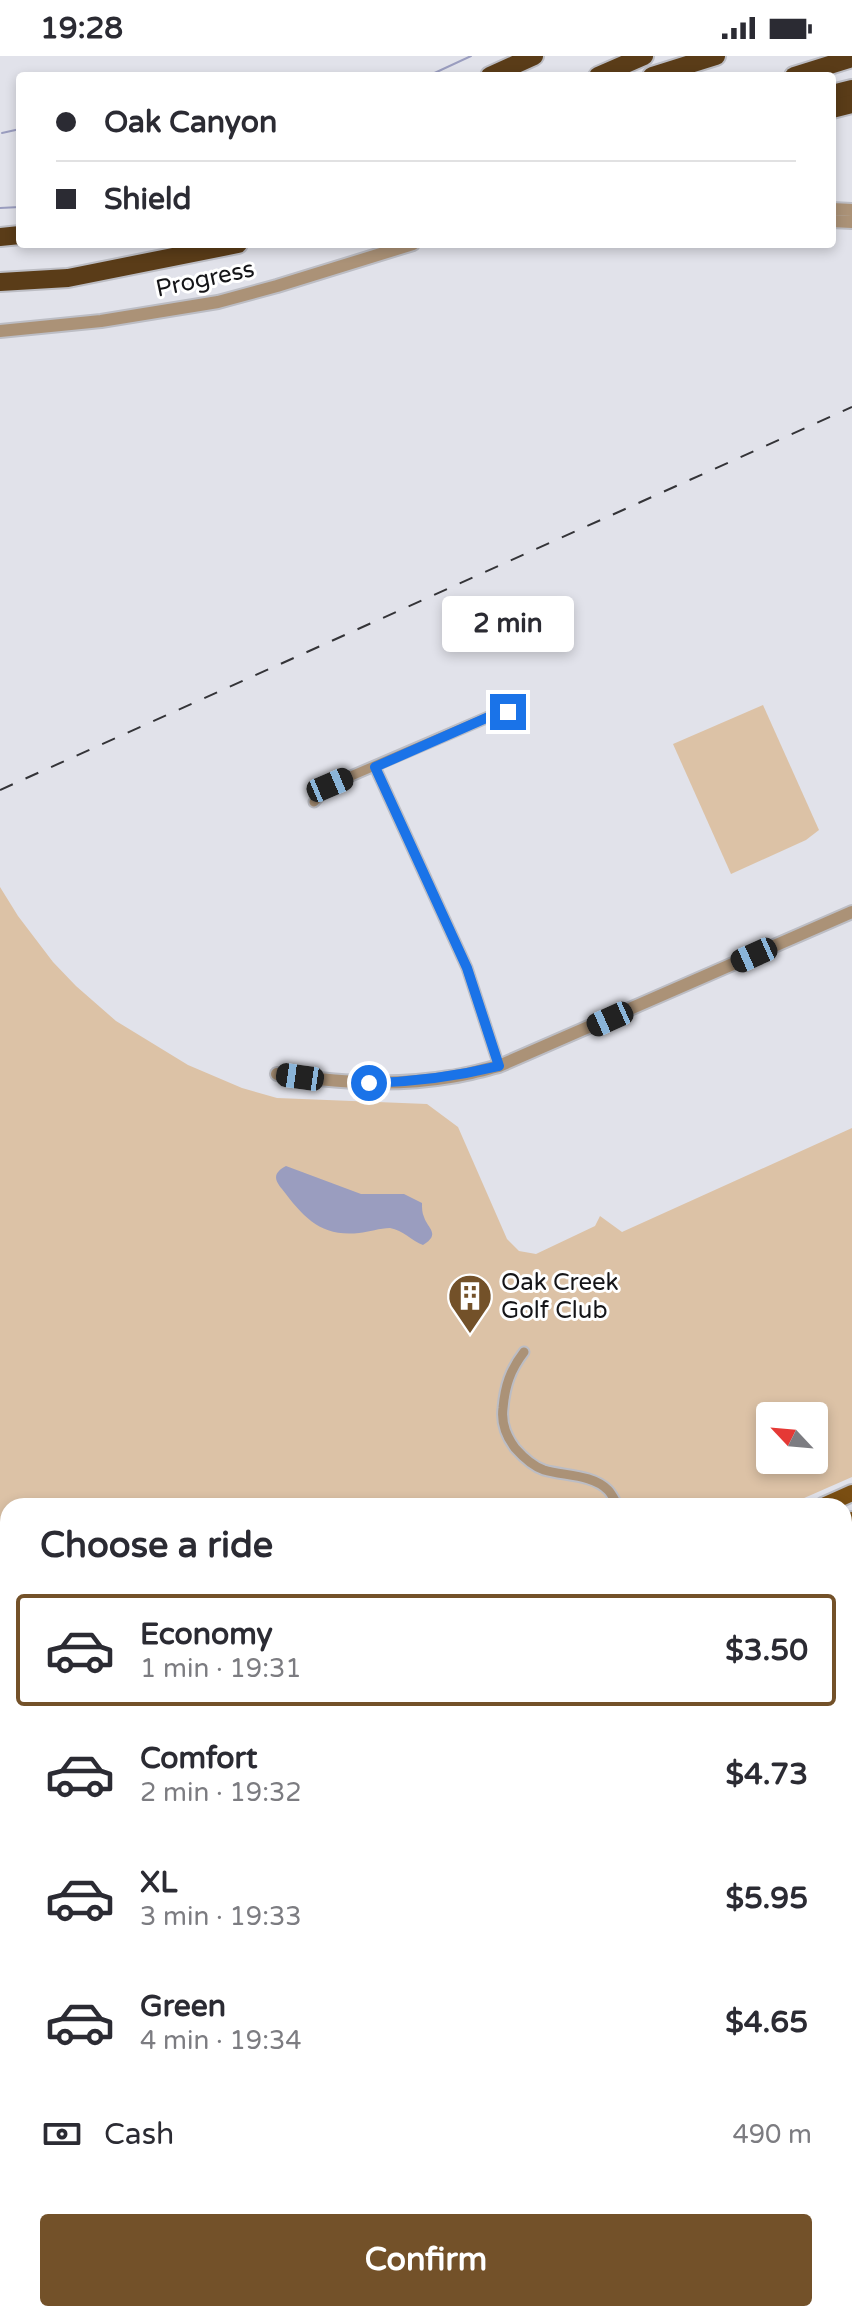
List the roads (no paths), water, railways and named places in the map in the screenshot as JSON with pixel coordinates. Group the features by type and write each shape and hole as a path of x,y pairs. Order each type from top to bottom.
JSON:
{"highway":[{"path":"499,72 534,56"},
{"path":"607,72 644,56"},
{"path":"665,72 716,56"},
{"path":"807,72 852,58"},
{"path":"0,282 68,278 218,248"}],"street":[{"name":"Progress","path":"0,331 101,321 218,302 400,248"},
{"path":"314,802 330,785 493,715 508,712"},
{"path":"375,767 467,968 499,1066"},
{"path":"277,1074 369,1083 411,1082 453,1077 499,1066 852,912"},
{"path":"524,1352 513,1366 505,1388 502,1421 510,1441 525,1459 543,1470 592,1481 608,1490 613,1498"}],"water":[{"path":"286,1166 361,1194 404,1194 422,1203 423,1215 432,1231 431,1238 423,1245 390,1228 346,1233 324,1228 306,1217 279,1185 277,1174"}],"waterway":[{"path":"437,72 471,56"},
{"path":"2,133 16,130"},
{"path":"0,208 16,207"}],"railway":[{"path":"0,790 852,407"}],"place":[{"name":"Oak Creek Golf Club","path":"470,1335"}]}
